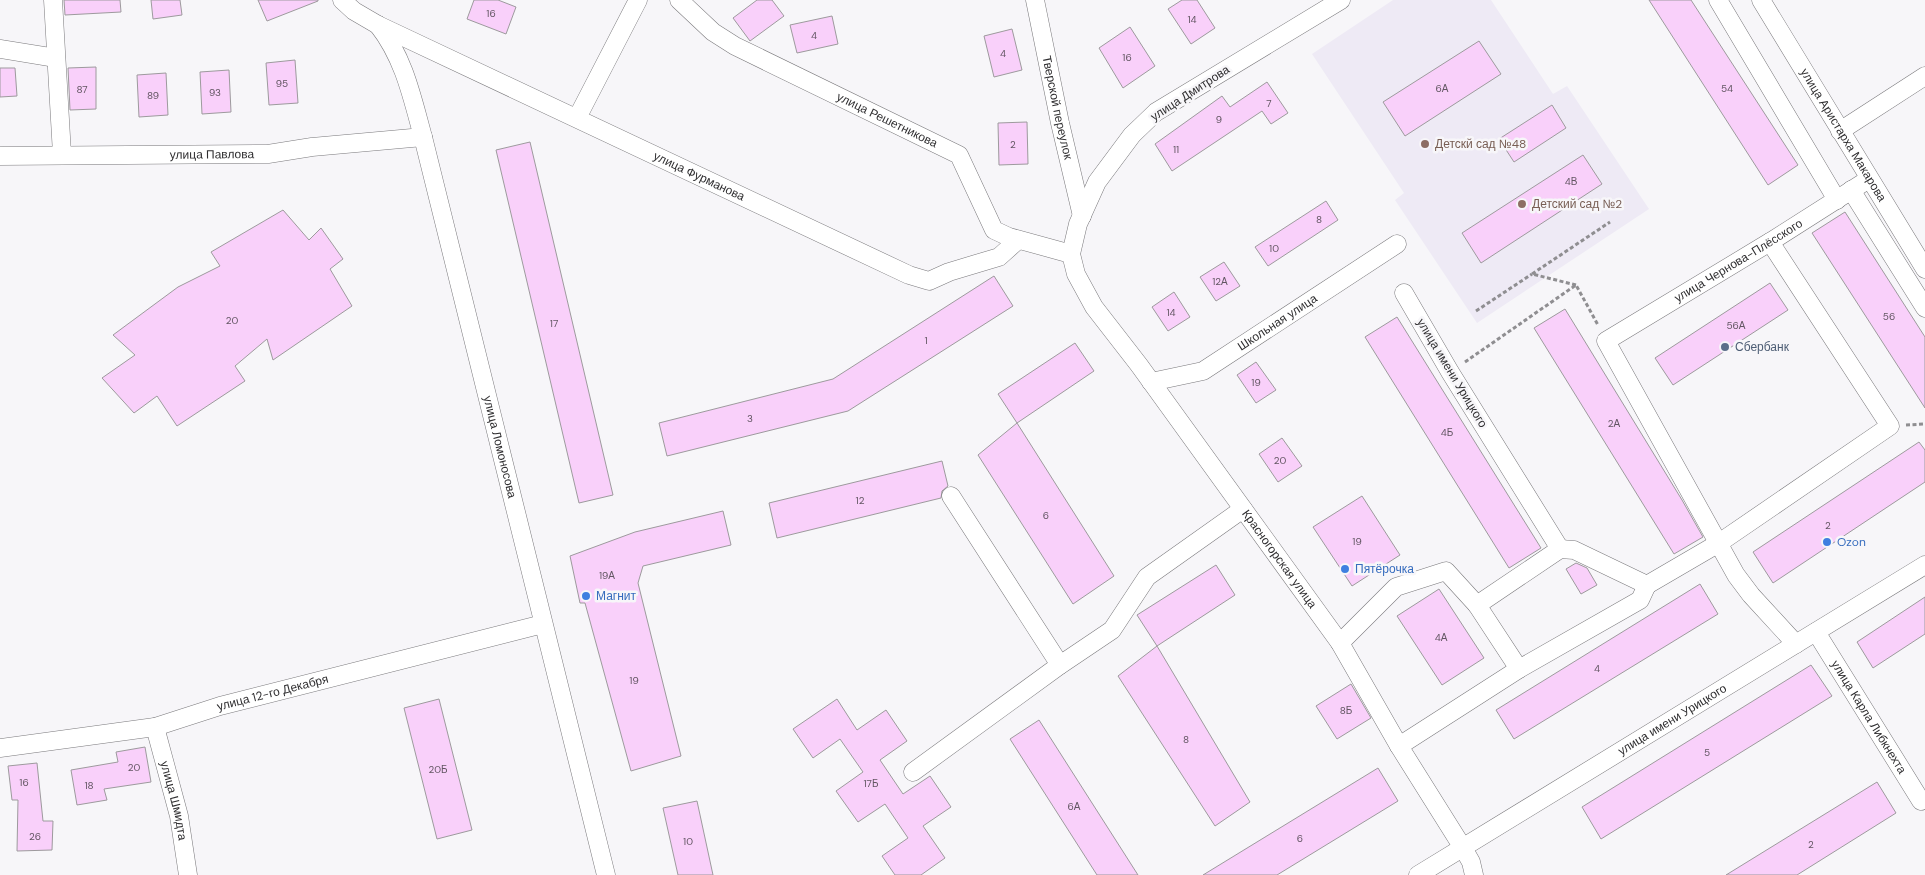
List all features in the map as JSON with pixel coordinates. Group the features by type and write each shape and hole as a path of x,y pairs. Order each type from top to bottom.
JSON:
{"street":[{"path":"53,0 62,154"},
{"path":"577,118 638,0"},
{"name":"улица Решетникова","path":"680,0 713,32 735,46 959,155 994,230 1018,240 1071,254"},
{"name":"Тверской переулок","path":"1035,0 1060,124 1082,216"},
{"name":"улица Дмитрова","path":"1071,254 1082,216 1097,182 1132,135 1156,112 1341,0"},
{"path":"1718,0 1844,195 1925,308"},
{"name":"улица Аристарха Макарова","path":"1760,0 1925,269"},
{"name":"улица Фурманова","path":"352,4 378,25 909,275 929,281 949,272 999,257 1018,240"},
{"name":"улица Ломоносова","path":"378,25 386,35 403,67 423,137 606,875"},
{"path":"0,49 56,58"},
{"path":"1840,131 1925,76"},
{"name":"улица Павлова","path":"0,156 62,154 268,154 312,147 423,137"},
{"name":"улица Чернова-Плёсского","path":"1606,341 1770,242 1869,179"},
{"path":"1399,746 1519,669 1640,600 1647,585 1719,543 1890,426 1770,242"},
{"name":"Школьная улица","path":"1151,382 1203,371 1397,244"},
{"name":"Красногорская улица","path":"1071,254 1076,274 1094,307 1151,382 1340,643 1399,746 1463,848 1471,862 1474,875"},
{"name":"улица имени Урицкого","path":"1404,293 1450,372 1560,549"},
{"path":"1606,341 1736,575 1751,595 1796,644"},
{"path":"951,496 1060,665"},
{"path":"913,772 1060,665 1112,630 1147,577 1243,509"},
{"path":"1477,604 1560,549 1574,550 1647,585"},
{"name":"улица имени Урицкого","path":"1418,875 1925,565"},
{"path":"1340,643 1396,587 1446,571 1477,604 1519,669"},
{"name":"улица 12-го Декабря","path":"0,748 155,727 220,706 544,624"},
{"name":"улица Карла Либкнехта","path":"1816,632 1921,801"},
{"name":"улица Шмидта","path":"155,727 179,816 188,875"}],"path":[{"path":"1476,311 1610,222"},
{"path":"1532,274 1576,285 1606,341"},
{"path":"1450,372 1576,285"}],"shaded area":[{"path":"1393,0 1491,0 1553,94 1567,86 1649,209 1477,323 1395,200 1404,193 1312,54"}],"building":[{"path":"64,0 120,0 121,12 65,15"},
{"path":"151,0 180,0 182,15 153,19"},
{"path":"258,0 318,0 318,1 267,21"},
{"path":"474,0 498,0 516,7 506,34 467,19"},
{"path":"757,0 772,0 784,16 750,41 733,18"},
{"path":"1182,0 1197,0 1215,28 1191,44 1168,9"},
{"path":"1649,0 1691,0 1798,165 1768,185"},
{"path":"832,16 838,44 797,53 790,25"},
{"path":"1130,27 1155,66 1123,88 1099,48"},
{"path":"1012,29 1022,70 994,77 984,36"},
{"path":"1479,41 1501,74 1405,136 1383,102"},
{"path":"295,60 298,103 269,105 266,63"},
{"path":"96,67 96,109 70,110 68,68"},
{"path":"0,68 15,68 17,96 0,97"},
{"path":"229,70 231,112 202,114 200,72"},
{"path":"166,73 168,115 139,117 137,75"},
{"path":"1267,82 1288,113 1271,124 1262,111 1172,171 1155,144 1222,96 1230,107"},
{"path":"1552,105 1566,128 1514,162 1499,139"},
{"path":"1027,122 1028,164 999,165 998,123"},
{"path":"530,142 613,495 579,503 496,150"},
{"path":"1583,155 1602,184 1481,263 1462,233"},
{"path":"1326,201 1338,220 1268,266 1255,247"},
{"path":"283,210 309,240 321,228 343,259 330,269 352,306 273,360 267,339 235,366 245,381 177,426 157,396 134,413 102,378 135,355 113,335 178,287 220,266 211,252"},
{"path":"1845,212 1925,337 1925,408 1812,233"},
{"path":"1224,262 1240,286 1216,301 1200,277"},
{"path":"994,276 1013,306 848,411 667,456 659,423 833,379"},
{"path":"1770,283 1788,310 1673,385 1655,358"},
{"path":"1174,292 1190,317 1168,331 1152,307"},
{"path":"1565,309 1703,537 1674,554 1534,328"},
{"path":"1397,317 1541,548 1509,568 1365,337"},
{"path":"1075,343 1094,371 1017,423 998,394"},
{"path":"1256,362 1276,390 1256,403 1237,375"},
{"path":"1017,423 1114,576 1073,604 978,455"},
{"path":"1282,438 1302,466 1278,482 1259,454"},
{"path":"1919,442 1925,450 1925,482 1773,583 1753,552"},
{"path":"942,461 948,486 942,491 941,498 777,538 769,503"},
{"path":"1362,496 1400,555 1352,586 1313,527"},
{"path":"723,511 731,545 643,566 638,583 681,756 631,771 585,603 580,603 570,556 635,532"},
{"path":"1576,563 1587,568 1597,585 1581,594 1566,569"},
{"path":"1216,565 1235,595 1157,646 1137,615"},
{"path":"1700,584 1718,614 1514,739 1496,710"},
{"path":"1439,589 1484,658 1442,685 1397,616"},
{"path":"1925,597 1925,634 1873,668 1857,642"},
{"path":"1157,646 1250,802 1215,826 1118,676"},
{"path":"1811,665 1832,696 1601,839 1582,807"},
{"path":"1351,684 1371,718 1337,739 1316,706"},
{"path":"439,699 472,830 437,839 404,708"},
{"path":"837,699 857,730 886,710 907,741 880,760 903,794 930,776 951,807 923,826 945,858 921,875 895,875 882,856 908,838 885,804 858,822 836,791 863,772 840,739 813,758 793,729"},
{"path":"1039,720 1138,875 1097,875 1010,739"},
{"path":"145,747 151,782 104,789 107,800 77,805 71,770 118,762 116,752"},
{"path":"37,763 43,821 53,821 52,850 17,851 18,800 12,800 8,766"},
{"path":"1378,768 1398,801 1277,875 1203,875"},
{"path":"1877,782 1896,813 1797,875 1726,875"},
{"path":"697,801 713,875 678,875 663,808"}],"place":[{"name":"Детскй сад №48","path":"1425,144"},
{"name":"Детский сад №2","path":"1522,204"},
{"name":"Сбербанк","path":"1725,347"},
{"name":"Ozon","path":"1827,542"},
{"name":"Пятёрочка","path":"1345,569"},
{"name":"Магнит","path":"586,596"}]}
